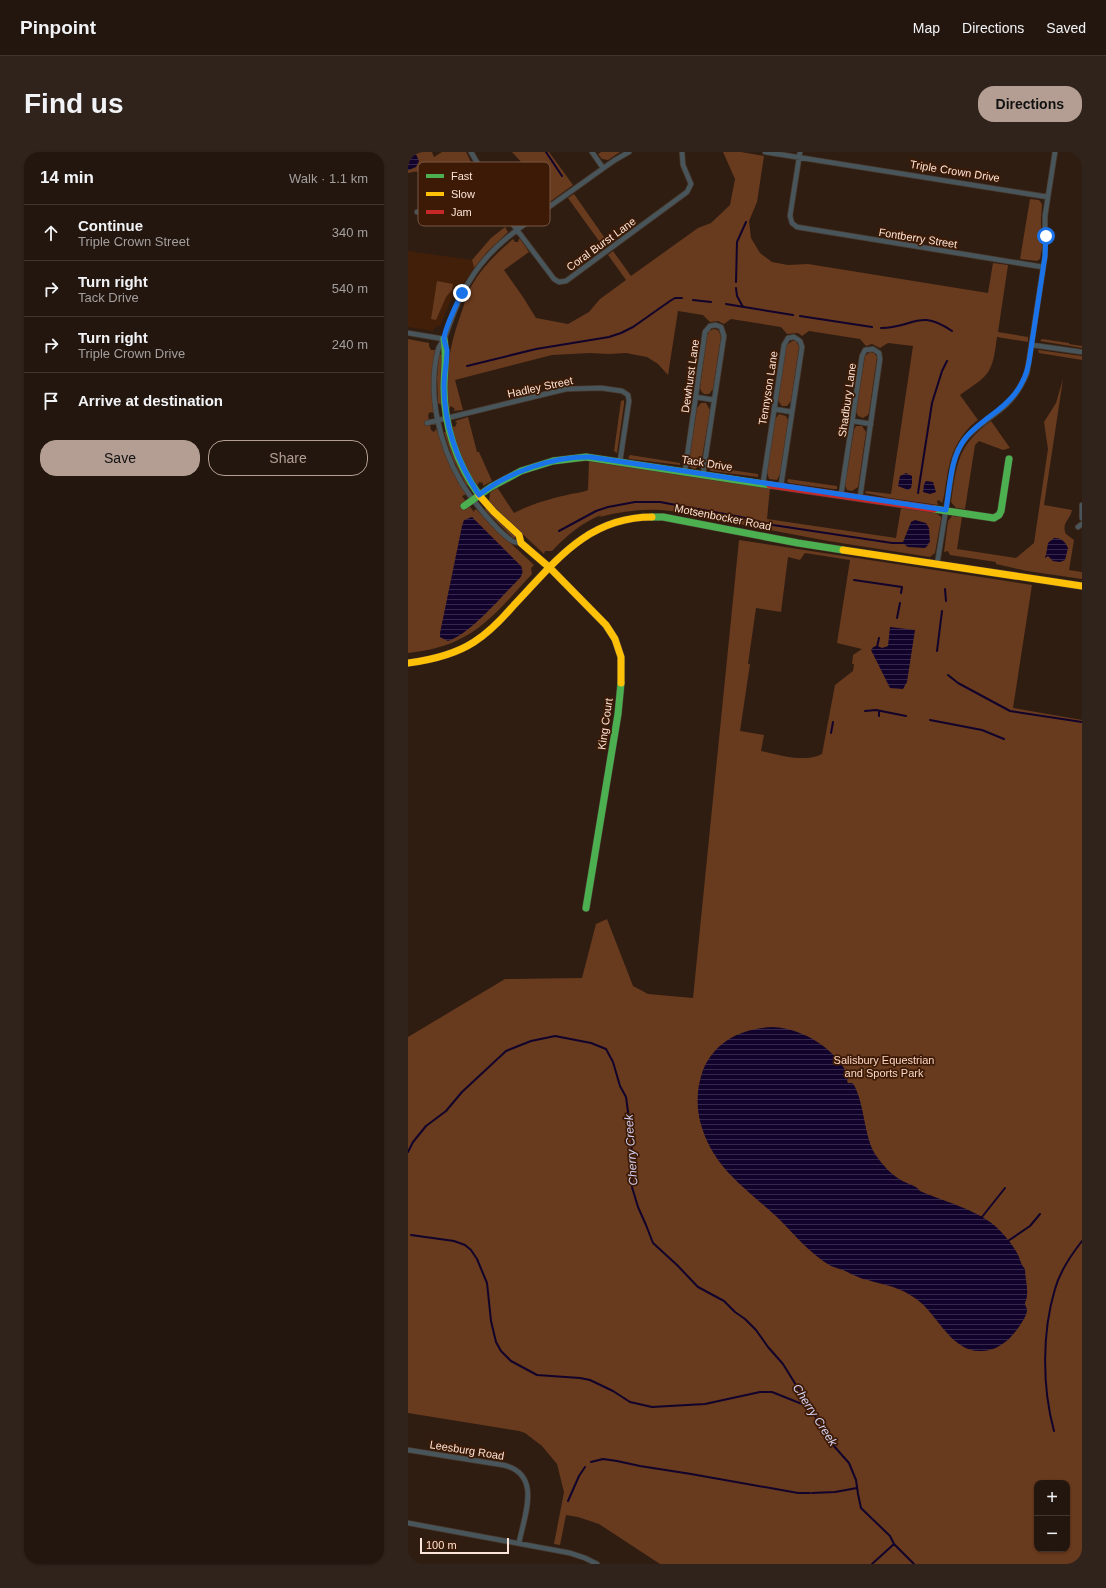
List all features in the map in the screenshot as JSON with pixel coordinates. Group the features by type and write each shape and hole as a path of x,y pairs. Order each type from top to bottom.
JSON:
{"street":[{"name":"Coral Burst Lane","path":"471,152 477,162"},
{"path":"592,152 603,168"},
{"path":"550,207 603,168 629,152"},
{"name":"Coral Burst Lane","path":"515,226 552,276 559,282 566,281 694,187 683,165 682,152"},
{"name":"Triple Crown Drive","path":"765,152 1048,198"},
{"path":"799,158 800,152"},
{"path":"937,565 953,464 960,446 971,431 1005,405 1019,390 1026,373 1032,345 1046,247 1045,216 1055,152"},
{"name":"Fontberry Street","path":"799,158 790,225 799,228 1043,267"},
{"path":"523,226 491,253 472,276 457,304 444,339 438,348 435,372 435,398 438,421 444,445 453,466 472,499 507,536 514,542 521,543 550,568"},
{"path":"559,282 559,288"},
{"name":"Dewhurst Lane","path":"685,471 705,332 710,326 718,326 722,329 724,336 703,474"},
{"path":"408,333 444,339"},
{"name":"Tennyson Lane","path":"763,483 784,345 788,338 794,337 800,341 802,347 781,486"},
{"path":"444,339 447,349 444,388 446,418 457,454 479,495 495,513 519,535 521,543"},
{"path":"1032,345 1082,352"},
{"name":"Shadbury Lane","path":"841,495 862,356 865,350 873,349 879,353 880,359 860,497"},
{"name":"Hadley Street","path":"427,423 566,389 600,388 630,393 620,461"},
{"path":"696,397 714,400"},
{"path":"774,409 792,412"},
{"path":"853,421 871,424"},
{"name":"Tack Drive","path":"464,506 472,499 509,476 553,462 586,457 997,517 1001,511 1009,459"},
{"path":"1082,505 1082,518"},
{"name":"Motsenbocker Road","path":"408,663 444,656 482,638 502,620 574,544 594,530 620,520 648,516 677,519 798,543 1082,586"},
{"name":"King Court","path":"550,568 606,625 615,639 621,657 622,673 618,714 586,908"},
{"name":"Leesburg Road","path":"408,1450 503,1465 518,1471 527,1482 529,1492 519,1544"},
{"path":"408,1522 570,1553 597,1564"}],"shaded area":[{"path":"408,152 415,152 419,161 416,167 408,170"},
{"path":"408,251 472,260 474,268 450,302 440,327 438,325 433,331 408,327"},
{"path":"906,473 912,476 911,488 908,490 898,486 900,476"},
{"path":"926,481 933,482 936,492 930,494 923,492"},
{"path":"472,517 521,566 522,573 519,579 475,623 457,637 448,641 440,637 440,633 462,526 464,520"},
{"path":"915,520 926,523 929,528 930,543 929,542 925,548 908,547 903,542 911,522"},
{"path":"1054,538 1062,540 1066,543 1068,548 1065,560 1060,562 1053,561 1048,556 1045,558 1048,543"},
{"path":"890,627 915,630 907,682 903,689 890,688 871,650 876,646 882,648 888,646"},
{"path":"773,1027 807,1036 827,1049 836,1057 849,1077 847,1081 848,1083 852,1083 854,1085 858,1093 871,1147 883,1165 890,1172 897,1178 916,1187 920,1191 965,1208 987,1220 1004,1235 1012,1245 1025,1269 1027,1291 1025,1305 1027,1312 1017,1329 1003,1344 986,1351 972,1350 963,1346 947,1333 927,1309 905,1292 861,1278 831,1266 823,1261 809,1250 778,1218 731,1176 721,1164 705,1137 700,1121 698,1095 699,1083 703,1070 715,1051 731,1038 740,1033 751,1030"}],"green space":[{"path":"408,152 432,152 434,157 442,152 466,152 471,162 418,162 418,172 408,173"},
{"path":"512,152 549,152 573,185 550,202 550,162 521,162"},
{"path":"601,152 620,152 608,160 602,159 598,154"},
{"path":"723,152 741,152 764,156 757,202 749,221 751,238 760,253 772,262 788,265 808,264 988,293 993,263 1008,265 998,332 1028,337 1028,342 997,337 991,367 988,372 978,382 960,395 978,420 965,432 956,446 950,461 942,503 939,500 937,501 938,505 865,493 866,491 891,494 913,346 888,343 880,348 872,344 866,346 860,339 809,331 802,336 798,333 787,334 781,327 731,319 724,324 718,321 710,322 703,315 678,311 668,375 658,364 647,357 626,353 552,355 455,380 463,410 453,411 455,409 451,406 449,409 448,408 447,383 449,359 454,335 470,288 490,260 513,239 515,242 518,242 520,239 529,252 504,270 536,318 568,324 589,312 600,299 626,280 608,255 613,251 631,276 698,228 711,223 730,205 735,179"},
{"path":"574,194 609,244 604,248 568,198"},
{"path":"1030,199 1039,200 1042,204 1042,248 1040,259 1037,261 1020,259"},
{"path":"505,227 508,232 487,252 474,268 472,260 491,238"},
{"path":"437,281 453,284 452,290 446,297 436,320 431,319"},
{"path":"714,329 718,330 721,336 713,389 709,394 704,394 700,388 707,335 709,331"},
{"path":"408,339 429,343 431,350 435,350 432,373 434,413 430,412 428,415 431,430 434,432 436,429 449,464 465,493 465,495 462,496 474,512 475,509 477,510 534,565 531,568 532,574 488,620 468,635 444,646 408,653"},
{"path":"1042,339 1069,343 1082,346 1082,348 1040,341"},
{"path":"792,341 796,341 799,347 791,401 787,406 782,406 778,399 786,346"},
{"path":"1038,350 1082,356 1082,360 1039,353"},
{"path":"870,352 874,353 877,357 869,412 868,415 863,418 858,416 856,411 865,356"},
{"path":"441,354 441,405 438,403 437,378 439,356"},
{"path":"1063,379 1044,505 1072,510 1065,524 1066,534 1074,540 1069,570 1082,572 1082,579 1027,571 996,564 996,562 950,555 948,551 944,552 948,521 952,516 962,517 957,549 1016,558 1034,543 1048,449 1044,422 1056,403"},
{"path":"624,400 617,453 614,451 621,401"},
{"path":"701,403 706,403 710,410 701,464 695,469 690,467 689,462 697,408"},
{"path":"779,414 786,416 788,420 780,474 777,480 769,479 767,472 775,419"},
{"path":"468,417 477,452 479,452 492,481 483,486 483,483 479,482 478,485 470,474 461,457 453,432 452,426 455,427 457,423 455,421"},
{"path":"991,421 1010,448 1003,450 979,441 975,445 965,509 956,508 951,502 960,456 971,439"},
{"path":"856,426 862,426 866,432 858,487 852,491 847,490 845,485 854,430"},
{"path":"444,432 446,432 469,486 466,485 452,457"},
{"path":"630,455 680,463 680,465 630,459 628,458"},
{"path":"589,461 770,488 767,519 896,538 901,508 936,513 941,517 941,519 935,553 930,557 828,541 671,511 644,510 599,517 601,515 594,518 568,535 552,551 545,551 544,554 489,501 490,493 497,487 514,513 540,502 586,491 588,490"},
{"path":"711,467 758,474 758,477 711,471 709,469"},
{"path":"788,479 837,486 837,489 789,483 787,481"},
{"path":"486,507 516,536 515,538 513,538 485,510"},
{"name":"Salisbury Equestrian and Sports Park","path":"739,540 1032,585 1013,708 1082,720 1082,1564 660,1564 599,1524 578,1517 566,1515 560,1545 554,1544 564,1492 557,1464 542,1446 525,1433 519,1431 408,1413 408,1037 505,979 582,978 596,924 607,919 633,986 648,994 693,998","holes":["805,553 850,560 837,643 862,649 853,655 853,671 835,685 822,754 815,757 800,758 761,751 764,735 740,731 750,664 748,664 756,608 781,612 788,557 800,560"]}],"waterway":[{"path":"546,152 562,176"},
{"path":"736,282 737,242 746,222"},
{"path":"736,288 737,296 743,307"},
{"path":"467,366 536,349 609,337 633,327 675,298 682,298"},
{"path":"693,300 711,302"},
{"path":"726,304 793,315"},
{"path":"800,316 872,327"},
{"path":"881,328 923,320 941,324 952,331"},
{"path":"918,493 932,403 942,371 947,361"},
{"path":"559,531 596,511 608,507 635,502 660,502 741,517 773,525 892,543 906,543"},
{"path":"854,580 902,587 901,593"},
{"path":"945,589 946,601"},
{"path":"897,618 900,603"},
{"path":"937,651 942,611"},
{"path":"877,647 879,638"},
{"path":"948,675 958,683 1010,711 1082,722"},
{"path":"865,711 876,710 906,716"},
{"path":"879,711 879,716"},
{"path":"930,720 982,730 1004,739"},
{"path":"831,733 833,722"},
{"name":"Cherry Creek","path":"408,1152 413,1142 426,1126 446,1111 462,1092 506,1051 531,1041 555,1036 591,1043 606,1049 613,1062 620,1086 626,1097 632,1141 632,1187 638,1207 653,1243 698,1287 724,1301 756,1330 783,1364 833,1445 849,1463 856,1480 861,1508 890,1536 894,1544 914,1564"},
{"path":"982,1217 1005,1188"},
{"path":"1008,1241 1030,1226 1040,1214"},
{"path":"411,1235 454,1241 465,1245 471,1250 477,1259 487,1283 491,1321 496,1342 501,1351 511,1361 537,1375 590,1380 613,1391 630,1402 652,1407 705,1404 760,1392 772,1392 807,1406"},
{"path":"1054,1431 1047,1396 1045,1360 1048,1323 1055,1289 1060,1276 1082,1241"},
{"path":"591,1462 603,1459 798,1493 810,1493"},
{"path":"568,1501 579,1476 585,1467"},
{"path":"812,1493 835,1492 857,1488"},
{"path":"872,1564 894,1544"}],"traffic: fast":[{"path":"444,339 444,388 446,416 449,430 458,458 479,495"},
{"path":"464,506 491,487 521,471 553,461 586,457 770,485"},
{"path":"934,509 994,518 999,515 1001,511 1009,459"},
{"path":"652,517 663,517 798,543 843,550"},
{"path":"586,908 618,714 621,683"}],"traffic: slow":[{"path":"479,495 494,512 519,535 521,543 550,568 606,625 615,639 621,657 621,683"},
{"path":"408,663 450,654 466,647 480,638 491,630 559,558 574,545 591,534 609,525 629,519 652,517"},
{"path":"843,550 1082,586"}],"traffic: jam":[{"path":"770,485 934,509"}],"route":[{"path":"462,293 444,339 447,349 444,373 444,403 449,429 457,454 479,495 499,481 519,472 567,459 590,457 946,510 953,464 960,446 974,428 1012,399 1024,381 1029,362 1045,256 1046,236"}]}
